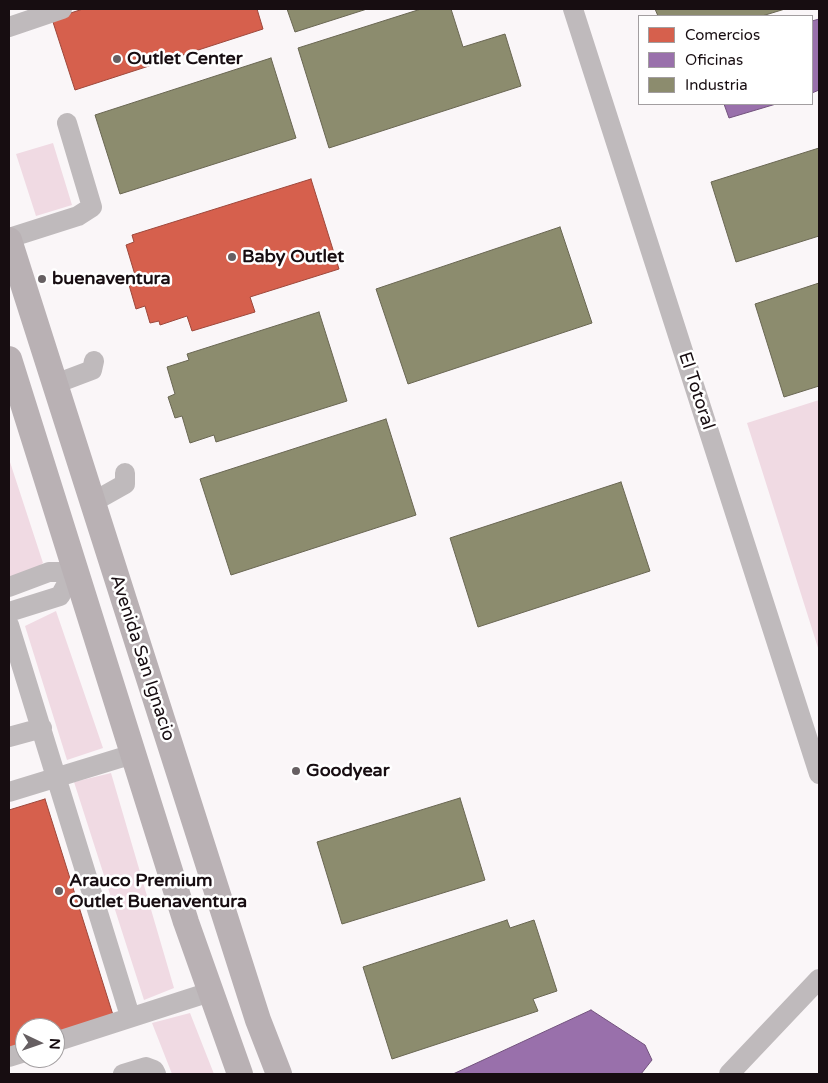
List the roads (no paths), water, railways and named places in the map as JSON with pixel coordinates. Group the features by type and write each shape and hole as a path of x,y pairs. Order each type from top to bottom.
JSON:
{"main road":[{"name":"Avenida San Ignacio","path":"9,239 258,1020 279,1074"},
{"name":"Avenida San Ignacio","path":"9,359 186,922 240,1074"},
{"path":"153,816 165,822 178,819 187,810 189,804"},
{"path":"186,922 202,912 223,911"}],"street":[{"path":"9,27 62,9"},
{"name":"El Totoral","path":"573,9 819,774"},
{"path":"9,239 78,216 92,207 66,123"},
{"path":"55,384 92,370 94,361"},
{"path":"92,502 125,484 124,473"},
{"path":"9,587 49,572 61,572 78,578"},
{"path":"9,612 60,596 66,587 78,578"},
{"path":"9,625 130,1016"},
{"path":"9,737 42,728"},
{"path":"9,792 120,758 134,756"},
{"path":"729,1074 819,979"},
{"path":"65,1039 130,1016 210,992"},
{"path":"123,1074 146,1067 154,1070 156,1074"}],"place":[{"name":"Outlet Center","path":"117,59"},
{"name":"Baby Outlet","path":"232,257"},
{"name":"buenaventura","path":"42,279"},
{"name":"Goodyear","path":"296,771"},
{"name":"Arauco Premium Outlet Buenaventura","path":"59,891"}]}
